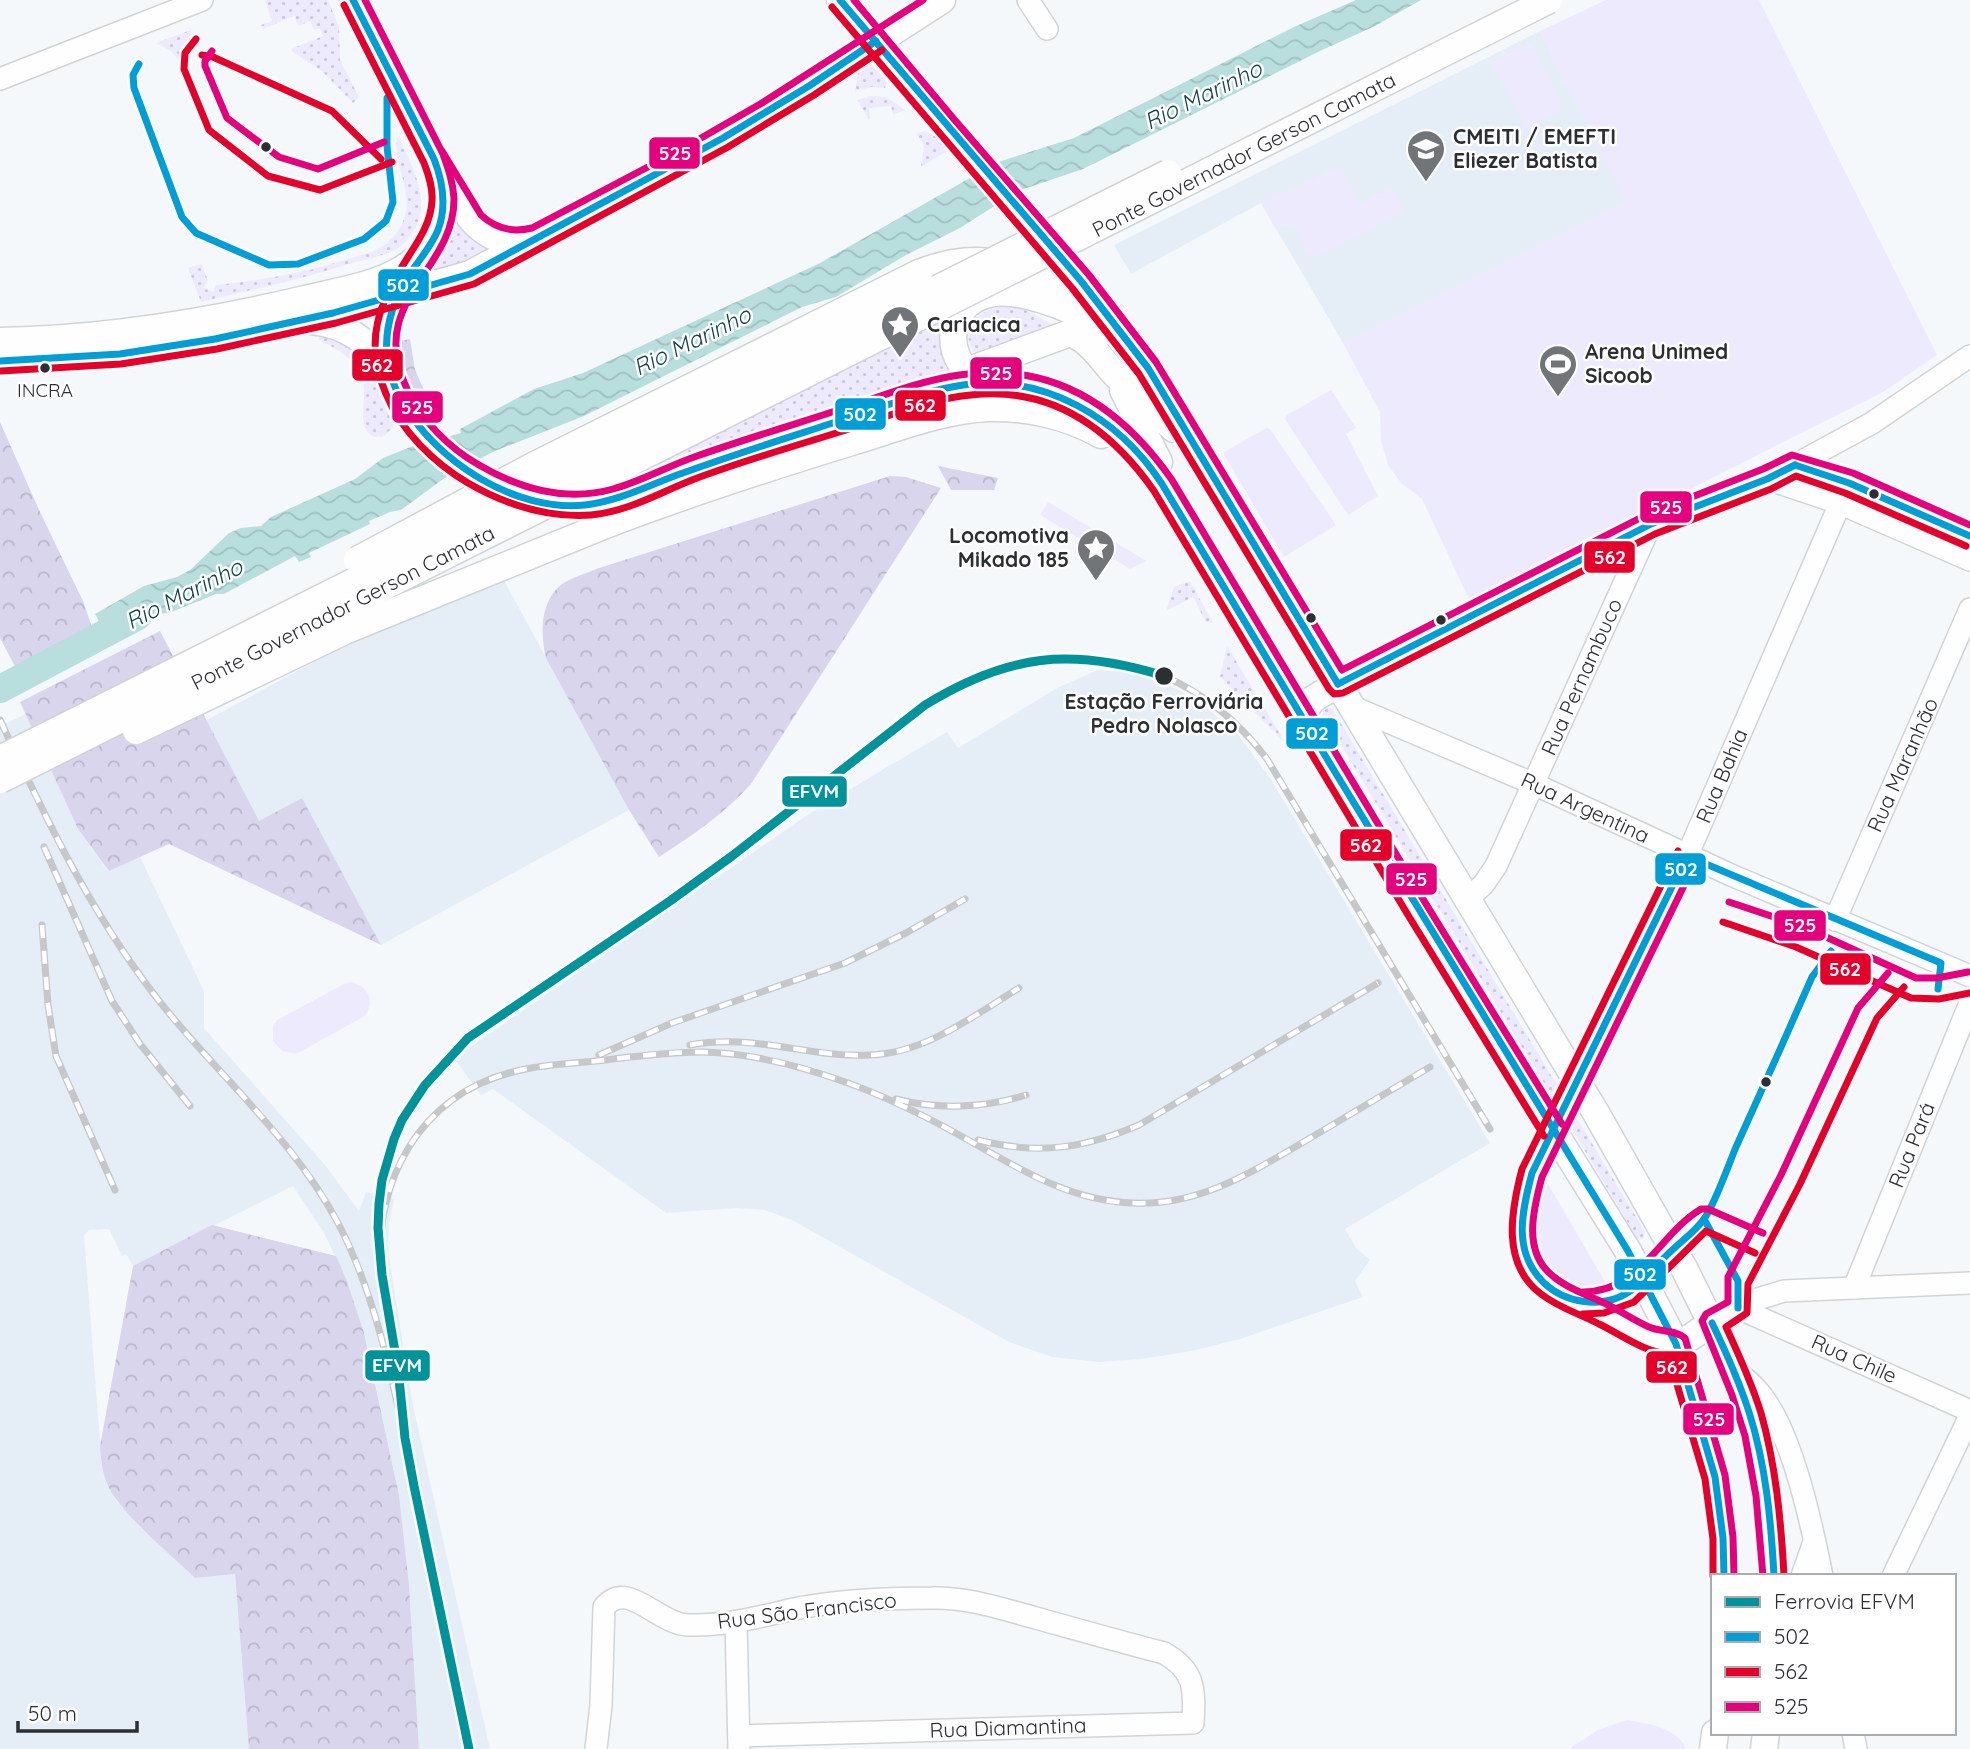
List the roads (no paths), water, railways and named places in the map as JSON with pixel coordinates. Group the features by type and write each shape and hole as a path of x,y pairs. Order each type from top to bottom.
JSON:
{"main road":[{"path":"354,0 434,159 473,222 479,228 505,240 526,241 536,238"},
{"path":"839,0 877,41 960,144 1101,304 1148,368 1576,1082 1673,1248 1732,1365 1750,1415 1763,1468 1771,1518 1774,1574"},
{"path":"0,361 120,354 215,340 397,296 470,274 723,138 942,0"},
{"name":"Ponte Governador Gerson Camata","path":"0,759 1511,0"},
{"name":"Ponte Governador Gerson Camata","path":"0,780 1549,0"},
{"path":"388,371 385,339 391,309 431,243 441,220 442,183 434,159"},
{"path":"0,341 118,334 250,312 379,279 405,267 431,243"},
{"path":"63,727 460,504 935,267 968,261 1003,264 1027,272 1050,285 1121,340 1148,368"},
{"path":"980,381 961,366 956,357 952,337 961,311 975,299 992,293 1017,295 1055,304 1094,320"},
{"path":"300,321 326,323 352,333 373,350 388,371 402,403 425,433 454,461 491,484 531,499 552,503 574,505 604,502 723,459 923,394 980,381 1038,390 1068,400 1106,421 1138,450 1170,496 1643,1279 1676,1344 1715,1476 1723,1538 1724,1574"},
{"path":"980,381 975,368 1070,333 1093,348 1114,373 1199,451"},
{"path":"1114,373 1155,452 1170,496"},
{"path":"0,792 213,696 347,630 603,526 759,471 946,414 988,408 1052,415 1096,432 1134,457 1170,496"},
{"path":"1301,716 1313,699 1338,684"},
{"path":"1576,1082 1532,1173 1523,1207 1521,1231 1524,1251 1532,1270 1547,1286 1564,1297 1583,1303 1646,1339 1662,1344 1676,1344 1712,1323"},
{"path":"1583,1303 1615,1300 1628,1293 1673,1248"}],"street":[{"path":"0,79 202,0"},
{"path":"1028,0 1047,29"},
{"path":"1338,684 1651,524 1767,479 1795,465 1872,423 1970,356"},
{"path":"1795,465 1849,482 1970,536"},
{"path":"1767,479 1839,503 1970,560"},
{"name":"Rua Bahia","path":"1576,1082 1688,856 1849,482"},
{"name":"Rua Pernambuco","path":"1467,899 1483,885 1496,866 1651,524"},
{"name":"Rua Maranhão","path":"1835,920 1970,609"},
{"name":"Rua Argentina","path":"1353,708 1534,784 1688,856 1835,920 1970,976"},
{"name":"Rua Pará","path":"1854,1288 1970,1003"},
{"path":"1712,1323 1765,1296 1784,1291 1970,1283"},
{"name":"Rua Chile","path":"1738,1308 1970,1414"},
{"path":"1732,1365 1762,1396 1785,1435 1815,1540 1822,1574"},
{"path":"1893,1574 1970,1414"},
{"path":"1803,1574 1815,1540"},
{"name":"Rua São Francisco","path":"596,1749 601,1705 604,1607 611,1600 630,1597 677,1624 736,1622 815,1606 886,1600 943,1598 993,1606 1164,1653 1183,1666 1193,1685 1193,1723"},
{"path":"736,1622 739,1742"},
{"name":"Rua Diamantina","path":"739,1742 830,1741 1193,1723"}],"water":[{"name":"Rio Marinho","path":"1356,0 1421,0 1375,26 1083,169 1018,191 960,228 906,255 836,297 802,307 584,416 495,451 450,474 401,510 369,521 370,524 309,553 311,557 299,562 295,556 224,594 216,594 169,613 145,615 107,636 95,614 144,586 177,577 190,570 229,533 241,528 261,526 271,517 355,479 383,458 413,446 461,433 460,429 534,389 583,373 820,263 998,162 1074,138 1294,27"}],"waterway":[{"name":"Rio Marinho","path":"0,689 138,616"}],"railway":[{"path":"1164,676 1221,711 1245,733 1267,759 1490,1129"},
{"path":"0,720 70,863 132,964 179,1025 277,1134 320,1193 339,1225 372,1306 407,1447"},
{"path":"44,847 112,1001 140,1044 190,1106"},
{"path":"599,1055 672,1023 845,963 906,933 965,899"},
{"path":"42,925 48,1005 56,1056 115,1190"},
{"path":"978,1140 1020,1147 1060,1147 1099,1140 1139,1125 1378,983"},
{"path":"690,1045 736,1042 847,1055 891,1053 910,1048 948,1031 1019,988"},
{"path":"381,1269 381,1236 386,1205 395,1175 409,1147 428,1122 450,1101 478,1085 530,1068 689,1052 739,1055 794,1066 886,1098 1016,1167 1060,1187 1108,1201 1133,1203 1182,1199 1227,1184 1270,1162 1430,1067"},
{"path":"896,1099 928,1105 961,1106 994,1103 1026,1095"}],"rail line":[{"name":"EFVM","path":"469,1749 405,1438 398,1369 382,1275 378,1228 382,1180 402,1120 425,1085 468,1038 732,856 925,705 984,675 1041,660 1099,661 1164,676"}],"place":[{"name":"CMEITI / EMEFTI Eliezer Batista","path":"1426,183"},
{"name":"Cariacica","path":"900,359"},
{"name":"INCRA","path":"45,368"},
{"name":"Arena Unimed Sicoob","path":"1558,398"},
{"name":"Locomotiva Mikado 185","path":"1096,582"},
{"name":"Estação Ferroviária Pedro Nolasco","path":"1164,676"}]}
